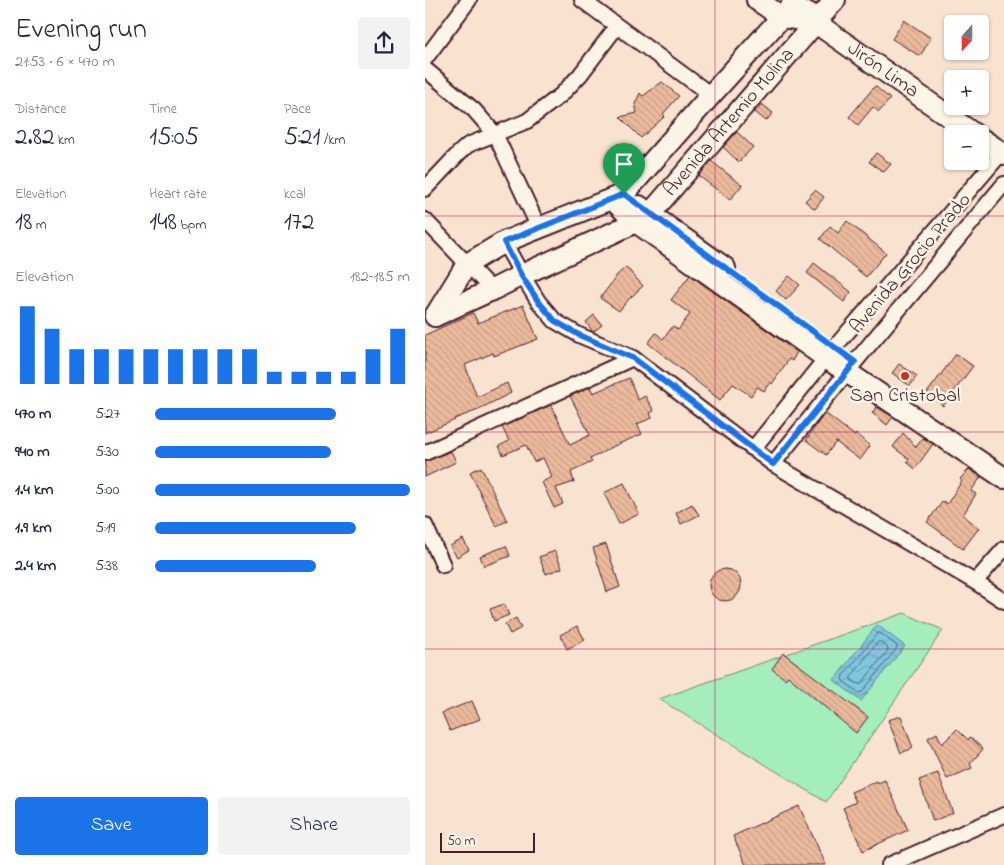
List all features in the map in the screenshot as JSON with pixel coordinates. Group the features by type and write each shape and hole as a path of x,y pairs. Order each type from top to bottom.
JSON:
{"street":[{"path":"425,59 469,0"},
{"path":"582,0 711,95"},
{"path":"757,0 781,17 816,23"},
{"path":"798,0 816,23"},
{"name":"Avenida Artemio Molina","path":"430,318 467,264 504,242 618,197 798,0"},
{"name":"Avenida Artemio Molina","path":"430,318 643,218 835,0"},
{"name":"Jirón Lima","path":"816,23 961,125"},
{"path":"425,189 468,145 527,121 561,95 580,75 617,26"},
{"path":"425,69 474,110 495,134 539,228"},
{"path":"989,144 1003,153"},
{"name":"Avenida Grocio Prado","path":"753,449 830,353 1003,153"},
{"name":"Avenida Grocio Prado","path":"773,464 851,367 1004,184"},
{"path":"618,197 643,218 830,353 1004,466"},
{"path":"425,220 492,290"},
{"path":"504,242 521,275 538,301 555,321 579,335 633,358 773,464 975,582 1004,601"},
{"path":"425,453 633,358"},
{"path":"851,367 1004,478"},
{"path":"425,525 443,565"},
{"path":"975,582 1004,549"},
{"path":"889,865 1004,816"}],"green space":[{"path":"904,613 943,630 826,802 659,699"}],"water":[{"path":"877,625 905,646 861,701 834,680"}],"building":[{"path":"904,20 931,38 920,56 892,39"},
{"path":"662,82 679,96 663,114 665,116 641,138 620,117 637,113 635,104 640,93 643,96"},
{"path":"875,86 890,99 879,112 873,107 858,125 849,117"},
{"path":"762,104 773,113 766,121 755,112"},
{"path":"737,132 753,147 739,162 723,147"},
{"path":"876,153 891,164 884,172 869,162"},
{"path":"711,161 742,185 730,200 699,176"},
{"path":"815,190 824,197 815,209 805,201"},
{"path":"847,221 886,253 866,277 820,239 830,226 838,233"},
{"path":"814,263 851,292 844,302 807,273"},
{"path":"626,267 643,286 619,311 600,298 616,276"},
{"path":"690,275 797,352 792,361 789,359 772,384 770,382 764,391 757,387 751,396 733,384 720,400 648,343 656,333 663,339 673,326 678,330 690,314 671,300"},
{"path":"789,276 800,285 786,300 776,291"},
{"path":"523,305 538,339 494,356 493,353 465,365 477,397 507,383 511,393 481,409 425,433 425,335 473,313 478,323"},
{"path":"594,315 602,325 593,332 586,322"},
{"path":"956,354 973,366 943,406 927,393"},
{"path":"899,364 917,376 910,386 892,373"},
{"path":"629,378 638,400 645,396 654,411 650,413 652,418 637,424 642,434 614,446 590,459 592,462 571,472 574,482 556,488 563,504 554,508 542,482 552,477 543,458 534,462 526,445 503,455 499,446 509,441 502,427 551,405 570,445 590,435 570,396 590,387 593,393"},
{"path":"877,407 893,417 887,425 872,413"},
{"path":"825,413 870,446 860,460 836,442 826,455 806,440"},
{"path":"903,433 916,447 923,438 933,444 915,469 907,462 909,459 893,447"},
{"path":"451,451 456,462 425,477 425,462"},
{"path":"481,467 507,521 496,526 470,472"},
{"path":"969,469 981,477 971,491 976,494 963,515 979,528 963,549 927,522 943,501 947,504 962,481 960,479"},
{"path":"624,483 639,514 619,524 604,493"},
{"path":"692,504 699,515 681,524 676,513"},
{"path":"463,539 469,550 457,557 450,546"},
{"path":"606,544 620,587 607,592 593,548"},
{"path":"506,546 510,556 484,566 480,556"},
{"path":"555,551 562,568 546,574 539,557"},
{"path":"725,569 731,570 736,574 740,579 740,591 736,596 731,600 725,601 719,600 714,596 710,591 709,585 710,579 714,574 719,570"},
{"path":"504,604 509,615 494,621 490,609"},
{"path":"516,618 521,628 510,634 505,624"},
{"path":"577,626 585,640 567,649 560,635"},
{"path":"783,653 868,717 856,733 788,676 785,679 772,669"},
{"path":"472,701 480,719 450,731 442,713"},
{"path":"901,716 913,748 901,753 888,720"},
{"path":"957,729 968,740 970,737 983,749 970,764 972,768 947,779 928,738 937,733 942,744"},
{"path":"938,773 953,813 933,821 919,780"},
{"path":"885,780 908,830 863,851 843,808 856,802 851,792 877,781 878,783"},
{"path":"799,806 826,865 746,865 733,836"}],"place":[{"name":"San Cristobal","path":"905,376"}],"route":[{"path":"624,194 855,362 773,464 633,358 579,335 555,321 538,301 521,275 504,242 624,194"}]}
